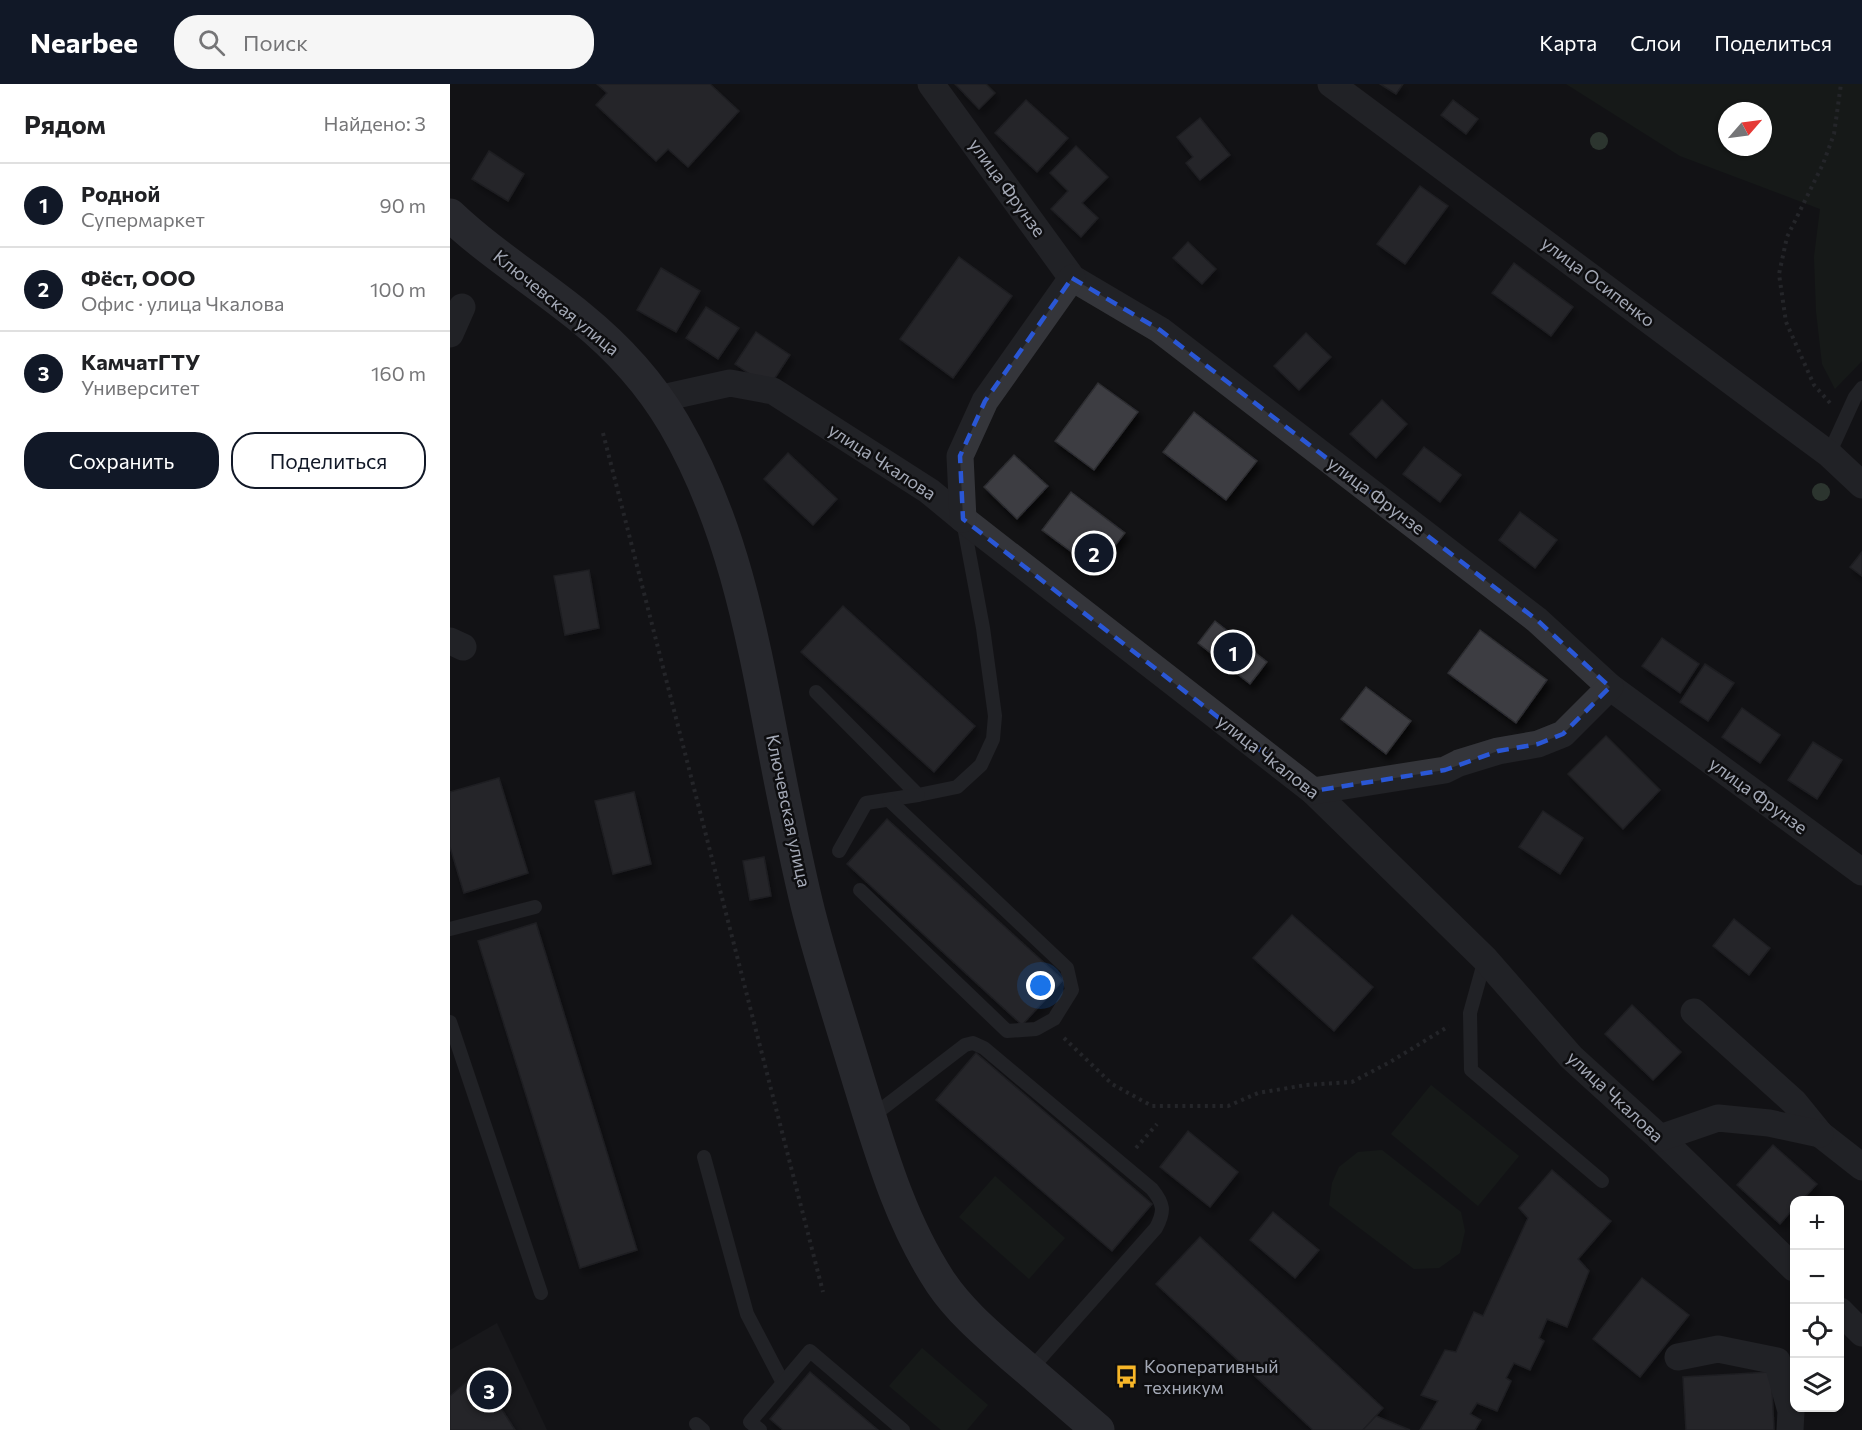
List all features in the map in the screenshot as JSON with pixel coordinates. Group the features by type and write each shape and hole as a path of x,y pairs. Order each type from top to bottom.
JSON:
{"main road":[{"name":"Ключевская улица","path":"450,215 494,253 579,316 600,335 641,376 681,435 706,487 738,576 751,628 783,794 809,912 870,1118 909,1227 943,1286 965,1312 1098,1430"}],"street":[{"name":"улица Фрунзе","path":"931,84 1072,278 1160,330 1537,620 1610,687 1862,872"},
{"name":"улица Осипенко","path":"1331,84 1829,454 1862,485"},
{"path":"963,519 960,456 985,401 1072,278"},
{"path":"450,334 462,307"},
{"name":"улица Чкалова","path":"658,399 729,383 773,391 929,490 963,519 1313,790 1485,959 1571,1057 1660,1138 1790,1264"},
{"path":"1313,790 1445,770 1498,751 1538,744 1563,734 1610,687"},
{"path":"1694,1012 1794,1102 1820,1134 1862,1167"},
{"path":"1660,1138 1718,1118 1769,1123 1820,1134"},
{"path":"1844,1316 1862,1333"},
{"path":"1678,1357 1718,1348 1777,1361 1791,1411 1790,1430"}],"lane":[{"path":"1829,454 1855,397 1862,388"},
{"path":"839,851 866,803 957,787 981,765 993,739 995,716 983,628 963,519"},
{"path":"816,692 918,795"},
{"path":"860,890 1007,1031 1036,1029 1054,1019 1072,990 1067,968 889,800"},
{"path":"450,928 535,907"},
{"path":"1485,959 1470,1013 1471,1070 1602,1181"},
{"path":"450,1022 541,1293"},
{"path":"870,1118 965,1045 973,1044 984,1048 1122,1164 1162,1201 1162,1216 1156,1228 1029,1371"},
{"path":"704,1157 747,1314 783,1383"},
{"path":"760,1430 750,1422 810,1351 903,1430"}],"path":[{"path":"1841,84 1834,134 1823,164 1787,237 1779,274 1786,322 1814,385 1845,419"},
{"path":"603,433 823,1292"},
{"path":"1047,1023 1112,1084 1152,1106 1228,1106 1258,1093 1306,1085 1352,1082 1390,1062 1470,1013"},
{"path":"1122,1164 1157,1124"}],"highlighted area":[{"path":"1072,278 1160,330 1537,620 1610,687 1563,734 1538,744 1498,751 1445,770 1313,791 963,519 960,456 985,401"}],"shaded area":[{"path":"1566,84 1862,84 1862,361 1835,389 1822,364 1816,311 1814,257 1820,209 1680,156"},
{"path":"1431,1085 1519,1156 1478,1206 1391,1134"},
{"path":"1382,1150 1461,1212 1465,1231 1460,1253 1439,1268 1414,1269 1329,1205 1332,1183 1339,1167 1358,1152"},
{"path":"995,1176 1065,1238 1029,1279 959,1217"},
{"path":"497,1323 547,1430 450,1430 450,1350"},
{"path":"922,1348 988,1405 967,1430 941,1430 889,1386"}],"building":[{"path":"597,84 710,84 739,111 688,167 668,149 656,161 596,105 607,93"},
{"path":"955,84 986,84 995,93 979,109"},
{"path":"1380,84 1403,84 1396,94"},
{"path":"1026,100 1068,138 1037,172 995,133"},
{"path":"1453,100 1478,119 1466,134 1441,115"},
{"path":"1200,118 1230,155 1200,180 1186,163 1193,157 1177,137"},
{"path":"1076,146 1108,177 1082,203 1098,218 1081,237 1051,209 1068,191 1050,173"},
{"path":"489,151 524,174 508,201 472,179"},
{"path":"1420,186 1448,206 1405,264 1377,244"},
{"path":"1188,242 1216,269 1202,284 1173,258"},
{"path":"959,257 1012,296 953,378 900,339"},
{"path":"1514,263 1573,307 1551,336 1492,293"},
{"path":"661,268 700,291 676,332 637,310"},
{"path":"706,307 739,328 718,359 686,338"},
{"path":"756,332 790,355 769,387 735,364"},
{"path":"1306,333 1331,357 1299,390 1274,366"},
{"path":"1098,383 1138,412 1094,470 1055,441"},
{"path":"1382,400 1407,424 1376,458 1350,434"},
{"path":"1194,412 1257,461 1226,500 1163,452"},
{"path":"1424,447 1461,475 1440,502 1403,474"},
{"path":"788,453 837,499 813,525 764,479"},
{"path":"1014,455 1048,486 1017,519 984,487"},
{"path":"1071,492 1125,533 1096,570 1042,530"},
{"path":"1520,512 1557,540 1535,568 1499,540"},
{"path":"1862,552 1862,576 1850,567"},
{"path":"589,570 599,628 565,635 554,576"},
{"path":"843,606 975,726 934,772 801,652"},
{"path":"1215,621 1267,662 1250,684 1198,643"},
{"path":"1480,630 1547,680 1516,723 1448,673"},
{"path":"1662,638 1699,664 1680,693 1642,666"},
{"path":"1705,664 1734,683 1708,721 1680,702"},
{"path":"1366,687 1411,721 1386,754 1341,719"},
{"path":"1742,708 1780,735 1760,763 1722,737"},
{"path":"1606,736 1660,790 1623,829 1568,774"},
{"path":"1813,742 1842,760 1817,799 1788,780"},
{"path":"499,778 528,873 464,893 450,847 450,792"},
{"path":"634,792 651,864 613,874 595,801"},
{"path":"1543,811 1583,838 1560,874 1519,847"},
{"path":"887,819 1063,980 1022,1025 847,864"},
{"path":"764,857 771,896 750,900 743,861"},
{"path":"1292,915 1373,987 1334,1031 1253,958"},
{"path":"1734,919 1770,948 1749,975 1713,946"},
{"path":"536,923 637,1250 580,1268 478,941"},
{"path":"1632,1005 1681,1052 1653,1080 1605,1034"},
{"path":"976,1053 1152,1204 1112,1251 936,1100"},
{"path":"1188,1131 1238,1172 1210,1207 1160,1167"},
{"path":"1773,1145 1817,1184 1806,1196 1790,1196 1790,1213 1780,1224 1737,1185"},
{"path":"1552,1170 1611,1221 1578,1259 1589,1271 1567,1327 1547,1319 1539,1338 1544,1341 1530,1370 1514,1363 1506,1378 1511,1381 1497,1411 1477,1403 1470,1414 1481,1420 1475,1430 1420,1430 1438,1401 1421,1395 1445,1350 1456,1352 1474,1312 1483,1316 1528,1218 1519,1208"},
{"path":"1273,1212 1319,1250 1295,1278 1250,1240"},
{"path":"1200,1237 1383,1408 1363,1430 1313,1430 1156,1284"},
{"path":"1642,1278 1689,1315 1640,1377 1593,1339"},
{"path":"478,1372 515,1430 450,1430 450,1396"},
{"path":"810,1372 878,1430 783,1430 770,1419"},
{"path":"1771,1372 1774,1430 1686,1430 1683,1377"},
{"path":"1376,1416 1410,1430 1363,1430"}],"place":[{"name":"Фёст, ООО","path":"1094,553"},
{"name":"Родной","path":"1233,652"},
{"name":"Кооперативный техникум","path":"1126,1377"},
{"name":"КамчатГТУ","path":"489,1390"}]}
